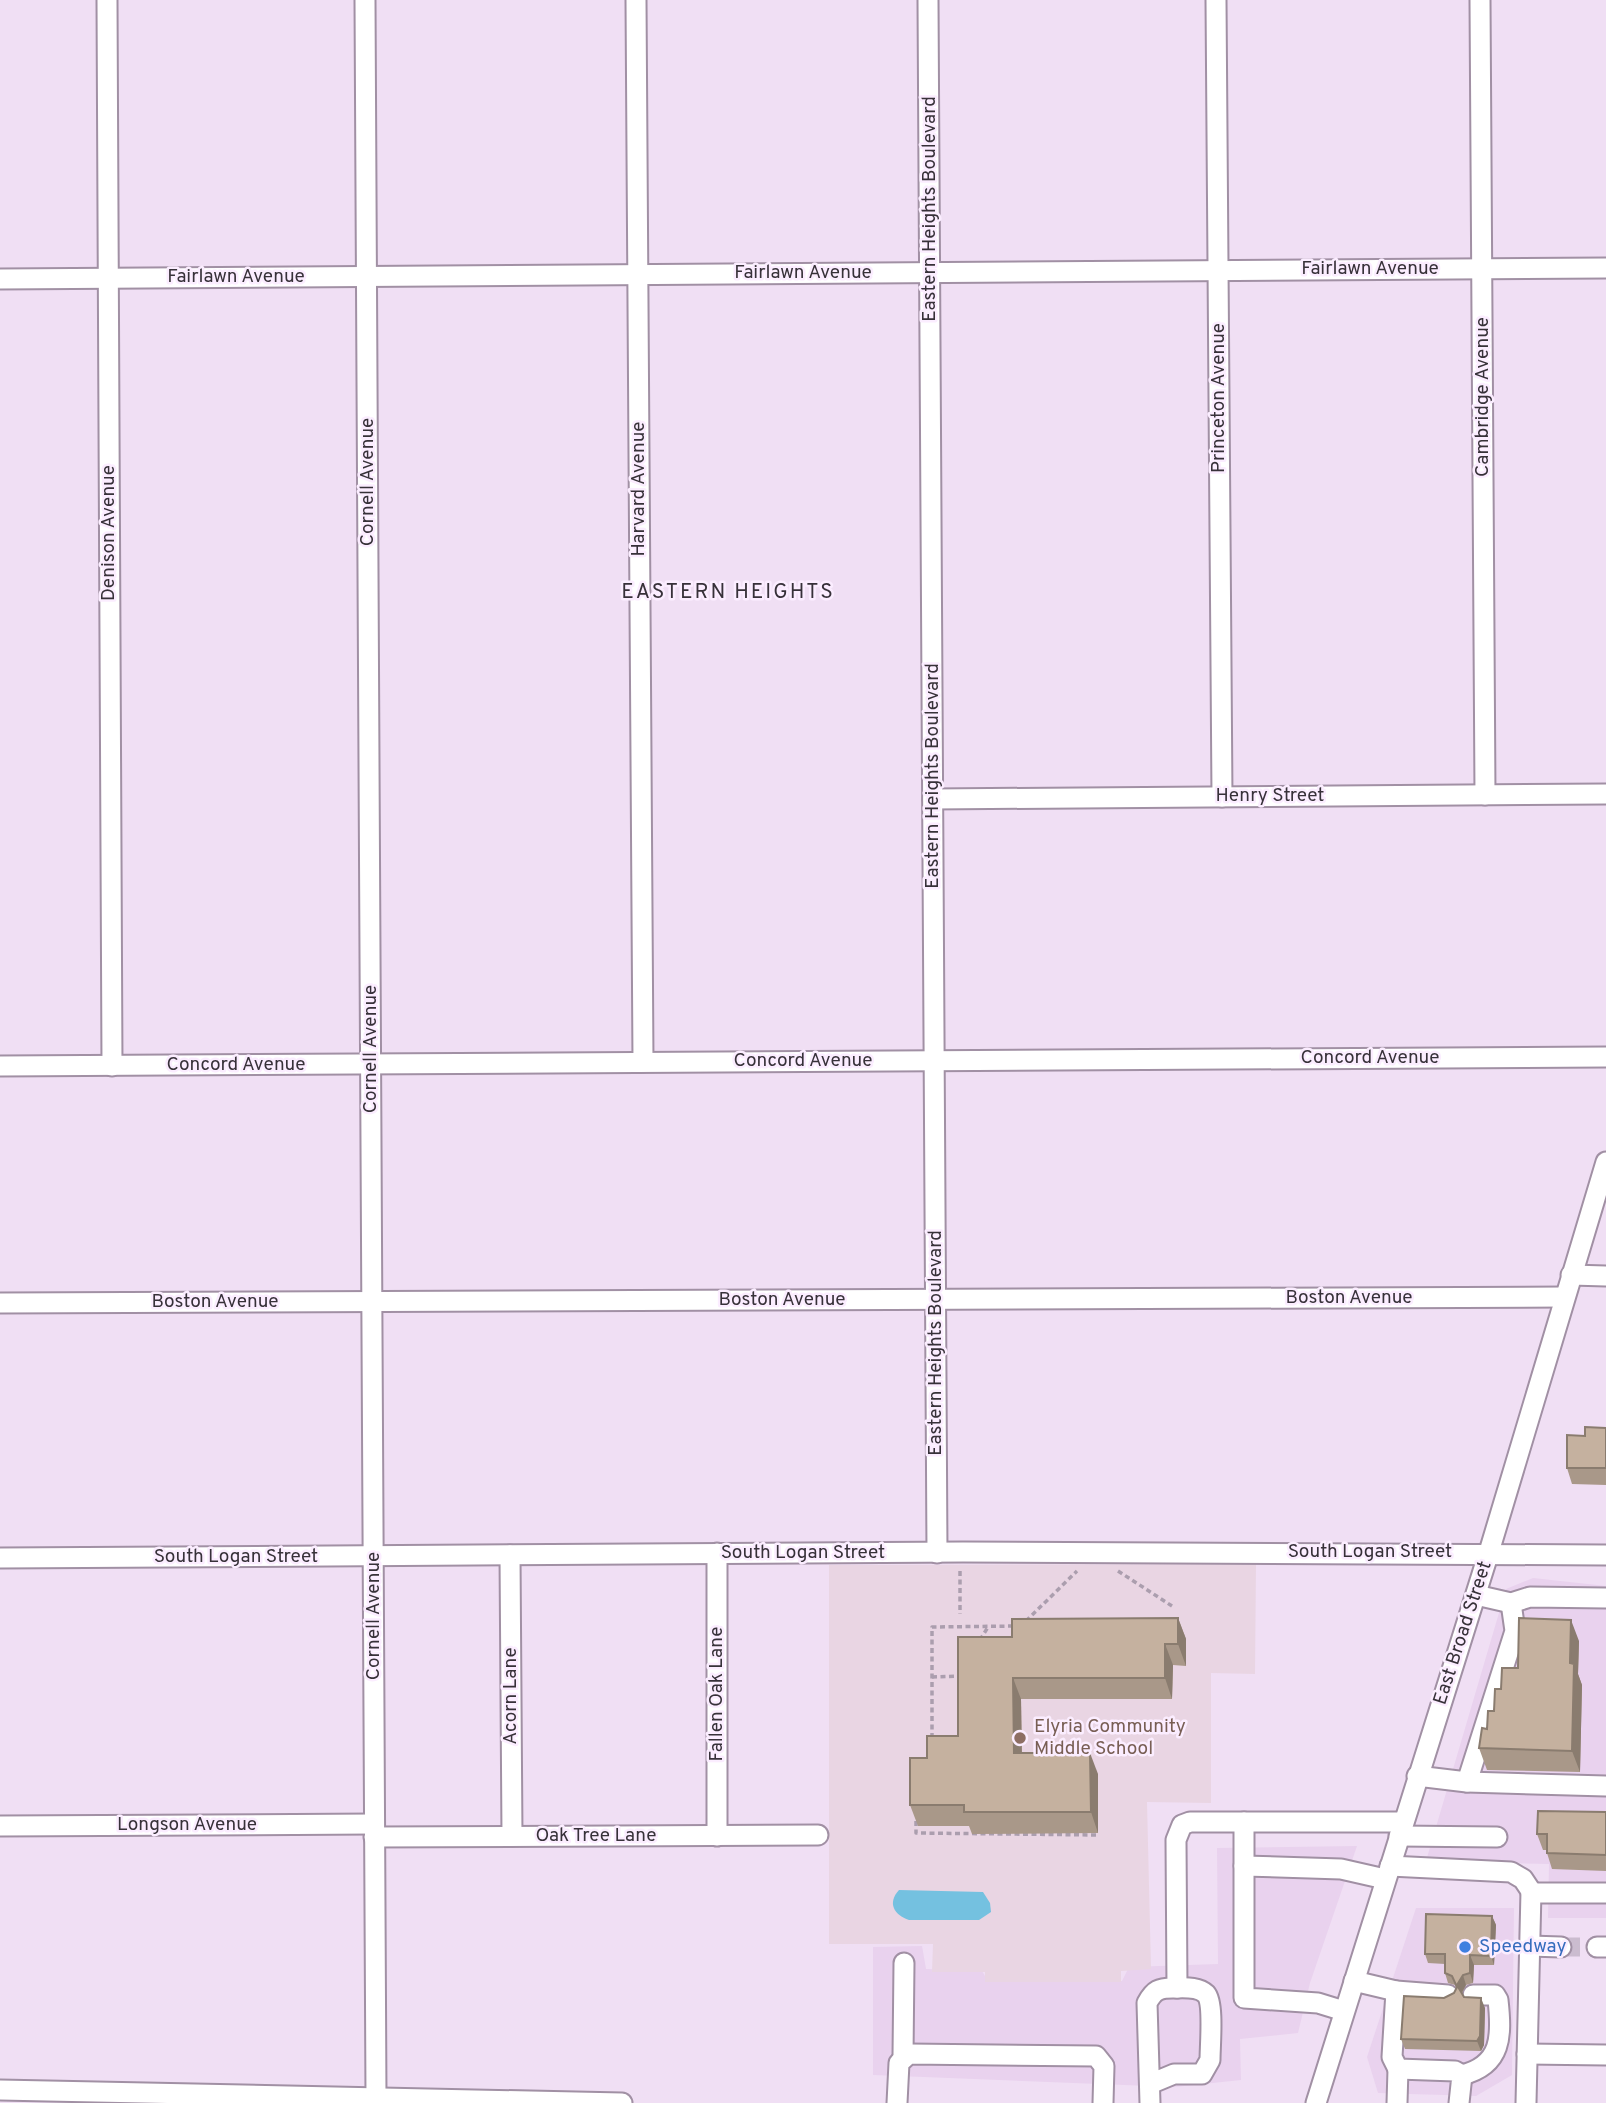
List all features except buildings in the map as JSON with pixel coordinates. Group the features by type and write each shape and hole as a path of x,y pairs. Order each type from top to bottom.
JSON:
{"street":[{"name":"Denison Avenue","path":"107,0 112,1066"},
{"name":"Cornell Avenue","path":"365,0 376,2098"},
{"name":"Harvard Avenue","path":"636,0 643,1062"},
{"name":"Eastern Heights Boulevard","path":"928,0 937,1553"},
{"name":"Princeton Avenue","path":"1216,0 1222,797"},
{"name":"Cambridge Avenue","path":"1480,0 1485,795"},
{"name":"Fairlawn Avenue","path":"0,279 1606,268"},
{"name":"Henry Street","path":"933,799 1606,794"},
{"name":"Concord Avenue","path":"0,1066 1606,1057"},
{"name":"East Broad Street","path":"1316,2103 1476,1595 1606,1163"},
{"path":"1571,1275 1606,1276"},
{"name":"Boston Avenue","path":"0,1303 1564,1297"},
{"name":"South Logan Street","path":"0,1558 717,1553 1489,1552 1606,1555"},
{"name":"Fallen Oak Lane","path":"717,1553 717,1836"},
{"name":"Acorn Lane","path":"510,1555 512,1836"},
{"path":"1476,1595 1520,1600 1606,1598"},
{"path":"1467,1782 1515,1631 1520,1600"},
{"path":"1417,1776 1467,1782 1606,1786"},
{"path":"1177,1988 1176,1840 1182,1825 1190,1822 1244,1822 1401,1829 1497,1837"},
{"path":"1244,1822 1244,1998 1249,2001 1318,2003 1344,2011"},
{"name":"Longson Avenue","path":"0,1826 374,1831"},
{"name":"Oak Tree Lane","path":"374,1831 512,1836 818,1835"},
{"path":"1244,1866 1387,1872 1511,1872 1527,1886 1606,1893"},
{"path":"1526,2103 1530,1946 1527,1886"},
{"path":"1530,1946 1561,1947"},
{"path":"897,2103 899,2063 904,2056 904,1963"},
{"path":"1354,1981 1396,1991 1448,1995"},
{"path":"1161,1988 1195,1988 1205,1993 1210,2002 1210,2060 1202,2074 1174,2074 1150,2094 1147,2069 1147,2003 1152,1993 1161,1988"},
{"path":"1396,1991 1392,2057 1398,2069 1397,2103"},
{"path":"1462,2075 1483,2067 1494,2058 1498,2040 1498,2000 1495,1995 1473,1996"},
{"path":"1527,2054 1606,2054"},
{"path":"904,2056 1096,2056 1104,2066 1103,2103"},
{"path":"1398,2069 1455,2071 1462,2075"},
{"path":"1458,2103 1462,2075"},
{"path":"0,2090 622,2103"}],"path":[{"path":"932,1741 932,1627 1023,1624 1077,1570"},
{"path":"1117,1570 1172,1606"},
{"path":"960,1571 960,1614"},
{"path":"980,1642 988,1627"},
{"path":"932,1677 965,1676"},
{"path":"916,1809 916,1833 1098,1835"}],"shaded area":[{"name":"Elyria Community Middle School","path":"1256,1564 1255,1674 1211,1673 1211,1803 1147,1802 1151,1969 1121,1971 1121,1982 985,1982 985,1972 932,1972 933,1944 829,1944 829,1565"},
{"path":"1533,1578 1606,1586 1606,1918 1548,1918 1549,1864 1426,1861 1506,1589"},
{"path":"1357,1846 1310,1983 1298,2033 1240,2039 1241,2080 1175,2087 873,2075 873,1947 922,1946 926,1969 982,1971 988,1981 1122,1981 1129,1967 1218,1964 1217,1848"},
{"path":"1416,1908 1514,1908 1512,2075 1476,2096 1378,2093 1367,2057"}],"water":[{"path":"899,1890 983,1892 990,1903 991,1912 979,1920 909,1920 899,1915 894,1908 893,1899"}],"tunnel":[{"path":"1561,1947 1597,1947"}],"place":[{"name":"Elyria Community Middle School","path":"1020,1738"},
{"name":"Speedway","path":"1465,1947"}],"district":[{"name":"EASTERN HEIGHTS","path":"728,592"}]}
